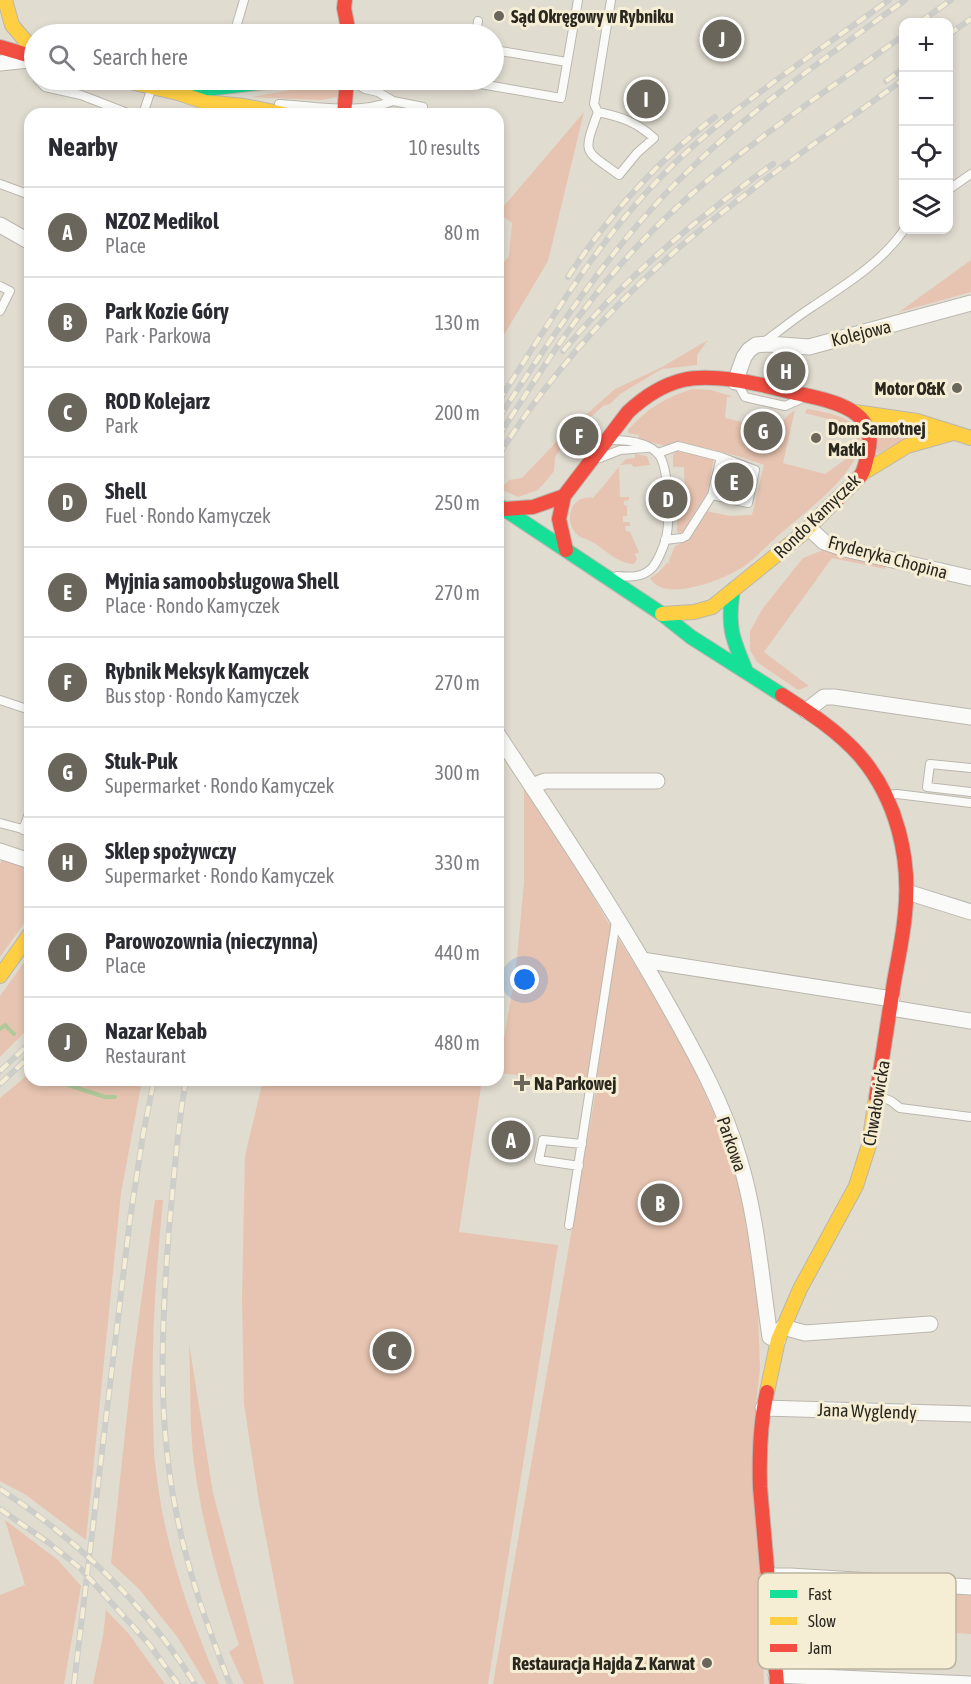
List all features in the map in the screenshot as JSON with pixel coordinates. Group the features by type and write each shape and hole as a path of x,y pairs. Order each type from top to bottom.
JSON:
{"main road":[{"path":"0,5 4,0"},
{"path":"4,0 12,25 24,39"},
{"path":"341,24 345,4"},
{"path":"345,4 348,24"},
{"path":"0,47 24,55"},
{"path":"165,90 205,102 254,108"},
{"path":"178,93 192,90"},
{"path":"348,90 349,108"},
{"path":"566,550 559,519 564,496 634,406 665,387 684,380 709,379 756,383 834,403 855,412 917,421 971,438"},
{"name":"Rondo Kamyczek","path":"662,614 694,612 712,607 809,528 863,473 870,446 869,431 862,417 855,412"},
{"path":"863,473 907,446 953,433"},
{"path":"504,511 533,507 564,496"},
{"path":"504,513 566,550 662,614"},
{"path":"733,590 728,628 746,671"},
{"name":"Chwałowicka","path":"662,614 678,630 806,711 852,747 878,779 887,795 903,844 907,892 870,1145 856,1186 800,1289 781,1334 763,1408 759,1470 768,1573"},
{"path":"0,976 24,942"}],"street":[{"path":"0,63 24,59"},
{"path":"0,225 24,239"},
{"name":"Kolejowa","path":"762,344 808,346 971,303"},
{"path":"735,382 749,350 762,344"},
{"name":"Fryderyka Chopina","path":"809,528 824,542 838,547 971,578"},
{"path":"806,711 824,697 834,697 971,717"},
{"name":"Parkowa","path":"504,744 642,960 685,1036 717,1100 739,1157 758,1241 762,1289 770,1337 781,1334"},
{"path":"532,786 544,781 657,781"},
{"path":"0,851 24,859"},
{"path":"907,892 971,912"},
{"path":"642,960 776,979 971,1021"},
{"path":"781,1334 930,1324"},
{"name":"Jana Wyglendy","path":"763,1408 971,1414"},
{"path":"956,1586 971,1587"},
{"path":"777,1679 970,1684"}],"lane":[{"path":"237,24 244,0"},
{"path":"504,88 561,98 578,0"},
{"path":"598,112 621,117 640,125 654,138 637,153 619,176 598,162 588,147 588,140 598,112 594,104 611,0"},
{"path":"551,16 575,20"},
{"path":"504,52 567,62"},
{"path":"58,90 81,95 115,108"},
{"path":"145,108 151,90"},
{"path":"371,90 393,101 423,108"},
{"path":"244,106 272,104 349,108 378,107 393,101"},
{"path":"953,187 971,174"},
{"path":"0,184 24,193"},
{"path":"762,344 851,282 894,244 901,234"},
{"path":"0,286 10,291 0,311"},
{"path":"606,440 627,441 648,447 658,453 663,463 667,501 665,540 652,567 641,575 606,576"},
{"path":"658,453 678,446 721,457 745,467 737,501 712,495"},
{"path":"591,461 620,450 648,447"},
{"path":"665,540 686,536 712,495 721,457"},
{"path":"723,498 731,461"},
{"path":"0,700 24,708"},
{"path":"918,797 927,787 930,764 971,768"},
{"path":"927,787 971,792"},
{"path":"887,795 897,794 971,803"},
{"path":"0,823 24,829"},
{"path":"569,1225 616,917"},
{"path":"878,1095 900,1108 971,1117"},
{"path":"579,1166 539,1160 543,1140 582,1144"}],"shaded area":[{"path":"291,90 338,90 337,97 320,100 251,97"},
{"path":"584,112 548,261 504,335 504,262 509,256 512,223 504,217 504,206"},
{"path":"971,260 971,292 899,312"},
{"path":"708,340 697,355 697,365 662,369 620,394 610,404 603,406 569,437 555,457 554,471 538,490 518,497 504,491 504,485 509,480 522,478 564,434 615,389 662,367"},
{"path":"693,389 711,390 731,396 727,397 725,418 751,424 748,437 774,443 784,420 795,410 783,463 825,474 854,453 856,438 847,424 805,413 807,409 844,418 859,433 860,442 852,463 835,485 748,563 709,583 695,587 668,589 657,585 650,578 668,562 670,566 669,560 675,546 687,540 706,511 730,516 752,515 764,465 742,457 678,442 666,446 638,439 639,435 628,433 628,430 649,410 674,396"},
{"path":"877,425 912,432 916,433 877,454"},
{"path":"677,451 714,458 707,493 682,534 677,532 677,499 685,496 684,467 673,467 673,455"},
{"path":"635,454 647,456 650,465 634,467 631,464 620,465 626,459 635,458"},
{"path":"619,467 620,497 629,497 629,500 624,501 624,505 627,506 627,516 623,516 623,522 630,522 630,526 625,526 626,531 630,532 639,552 635,554 637,559 634,564 621,561 594,543 580,537 571,524 570,517 574,505 579,500 593,498"},
{"path":"823,550 885,564 885,569 832,558 764,652 809,686 798,690 757,662 750,650 750,631 763,608 803,558"},
{"path":"524,790 532,791 606,919 681,1038 736,1164 757,1288 760,1369 753,1431 759,1573 758,1669 763,1669 764,1684 493,1684 597,1084 504,1074 504,1038 516,969 524,882"},
{"path":"3,857 24,862 24,923 0,957 0,864"},
{"path":"24,962 24,1033 0,1057 0,996"},
{"path":"24,1078 24,1086 141,1086 121,1193 86,1540 26,1495 0,1481 0,1098"},
{"path":"262,1086 481,1086 459,1232 558,1245 488,1684 294,1684 259,1502 244,1404 242,1298 245,1156"},
{"path":"155,1200 163,1200 153,1334 155,1463 165,1525 179,1579 219,1684 206,1684 178,1638 139,1589 111,1563 132,1368"},
{"path":"189,1343 213,1493 264,1684 244,1684 229,1652 239,1645 212,1555 197,1486 191,1433"},
{"path":"5,1520 58,1560 81,1586 64,1684 0,1684 0,1595 25,1585"},
{"path":"956,1591 971,1592 971,1634 956,1633"},
{"path":"106,1610 128,1633 165,1684 93,1684"}],"waterway":[{"path":"0,1029 5,1025 14,1034"},
{"path":"71,1086 105,1097 115,1097"}],"railway":[{"path":"504,393 592,259 658,180 683,155 740,108 889,0"},
{"path":"504,410 580,297 625,239 675,184 701,158 757,110 905,0"},
{"path":"926,18 951,0"},
{"path":"953,32 971,19"},
{"path":"504,428 588,305 622,263 653,230 686,199 756,142 899,39"},
{"path":"886,81 899,72"},
{"path":"504,447 561,368 609,314 661,264 741,198 899,83"},
{"path":"568,277 600,232 635,191 673,152 715,117"},
{"path":"563,351 636,274 716,206 773,164"},
{"path":"0,1071 24,1049"},
{"path":"0,1084 24,1062"},
{"path":"74,1684 130,1219 153,1086"},
{"path":"185,1086 176,1154 164,1299 165,1437 175,1506 191,1574 230,1684"},
{"path":"0,1489 57,1530 108,1576 155,1627 195,1684"},
{"path":"0,1509 80,1568 149,1644 178,1684"}],"traffic: fast":[{"path":"189,91 198,90"},
{"path":"504,509 662,614 691,637 782,695"},
{"path":"733,590 732,632 746,671"}],"traffic: slow":[{"path":"5,0 12,25 24,39"},
{"path":"165,90 205,102 254,108"},
{"path":"855,412 917,421 971,438"},
{"path":"863,473 907,446 953,433"},
{"path":"662,614 694,612 712,607 801,535 829,507"},
{"path":"0,976 24,942"},
{"path":"767,1392 778,1340 800,1289 856,1186 869,1145 876,1098"}],"traffic: jam":[{"path":"345,0 347,24"},
{"path":"0,47 24,54"},
{"path":"345,108 346,90"},
{"path":"566,550 559,519 564,496 628,412 668,385 695,378 752,383 819,398 833,402 858,415 866,425 869,437 864,467 861,475 829,507"},
{"path":"505,509 533,507 564,496"},
{"path":"782,695 833,730 860,756 883,791 899,830 906,872 905,914 876,1098"},
{"path":"767,1392 760,1439 760,1487 767,1573"},
{"path":"776,1669 777,1684"}],"place":[{"name":"Sąd Okręgowy w Rybniku","path":"499,16"},
{"name":"Nazar Kebab","path":"722,39"},
{"name":"Parowozownia (nieczynna)","path":"646,99"},
{"name":"Sklep spożywczy","path":"786,371"},
{"name":"Motor O&K","path":"957,388"},
{"name":"Stuk-Puk","path":"763,431"},
{"name":"Rybnik Meksyk Kamyczek","path":"579,436"},
{"name":"Dom Samotnej Matki","path":"816,438"},
{"name":"Myjnia samoobsługowa Shell","path":"734,482"},
{"name":"Shell","path":"668,499"},
{"name":"Na Parkowej","path":"522,1083"},
{"name":"NZOZ Medikol","path":"511,1140"},
{"name":"Park Kozie Góry","path":"660,1203"},
{"name":"ROD Kolejarz","path":"392,1351"},
{"name":"Restauracja Hajda Z. Karwat","path":"707,1663"}]}
